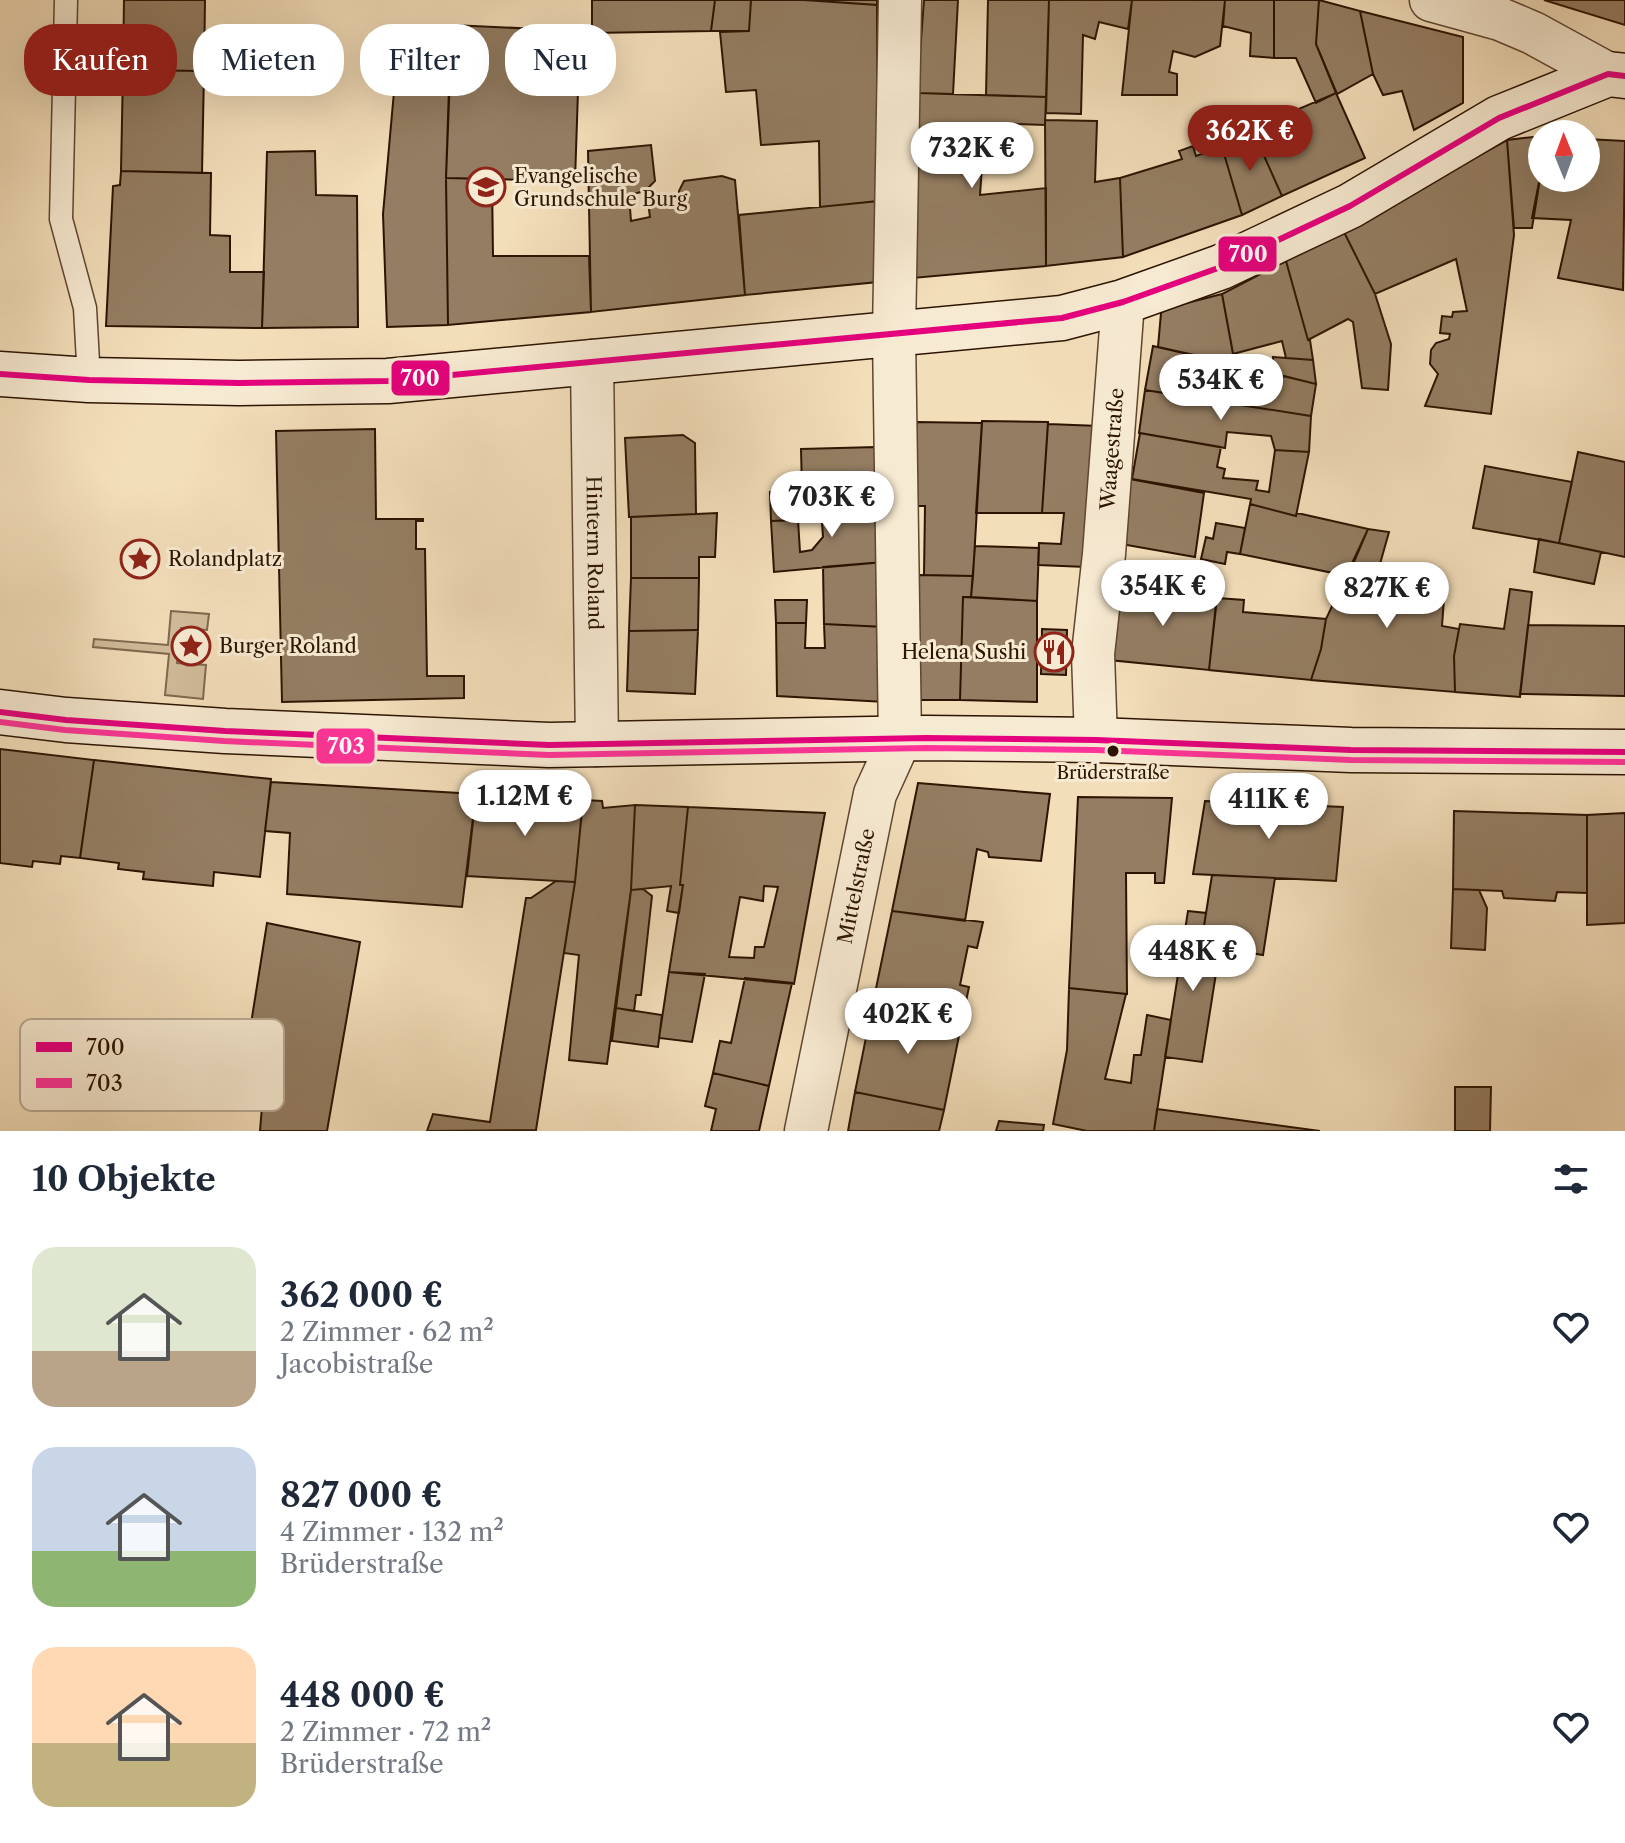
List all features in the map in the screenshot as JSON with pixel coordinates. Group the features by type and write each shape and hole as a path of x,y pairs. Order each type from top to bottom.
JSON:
{"street":[{"path":"900,0 894,334 900,739"},
{"path":"1431,0 1522,28 1616,75"},
{"path":"0,374 89,380 239,383 388,381 1062,318 1123,302 1221,267 1350,206 1499,118 1616,75"},
{"name":"Waagestraße","path":"1096,740 1093,654 1104,554 1123,302"},
{"name":"Hinterm Roland","path":"592,361 597,745"},
{"path":"0,712 66,720 225,731 597,745 900,739 1096,740 1351,750 1625,752"},
{"name":"Mittelstraße","path":"806,1131 875,794 900,739"}],"lane":[{"path":"66,0 61,219 85,308 89,380"}],"shaded area":[{"path":"171,611 209,614 207,630 181,628 177,663 206,665 203,699 165,695 169,654 93,647 94,639 168,645"}],"building":[{"path":"124,0 205,0 205,24 193,24 193,71 177,71 177,24 124,24"},
{"path":"592,0 715,0 711,31 616,33 616,24 592,24"},
{"path":"715,0 751,0 749,31 711,31"},
{"path":"751,0 877,5 878,201 820,207 819,141 761,145 756,90 726,92 720,32 749,31"},
{"path":"806,0 877,0 877,5"},
{"path":"924,0 958,0 953,94 917,93"},
{"path":"988,0 1049,0 1046,97 986,95"},
{"path":"1049,0 1132,0 1128,29 1099,22 1095,39 1083,35 1081,114 1046,113"},
{"path":"1132,0 1225,0 1220,46 1195,57 1173,51 1169,72 1177,74 1177,95 1122,95"},
{"path":"1225,0 1274,0 1274,58 1250,56 1251,33 1223,26"},
{"path":"1274,0 1319,0 1316,44 1336,93 1316,103 1296,58 1274,58"},
{"path":"1319,0 1360,11 1373,74 1337,94 1316,44"},
{"path":"1544,0 1625,0 1625,25"},
{"path":"1360,11 1463,37 1463,103 1414,130 1402,91 1383,95 1373,74"},
{"path":"489,27 505,27 505,96 578,96 575,181 446,178 449,96 489,96"},
{"path":"177,71 193,71 193,96 204,96 202,173 121,171 122,96 177,96"},
{"path":"917,93 1046,97 1045,125 985,123 980,195 1046,188 1046,266 913,278"},
{"path":"1336,93 1365,158 1282,196 1252,129"},
{"path":"394,96 449,96 446,178 448,325 387,327 383,214"},
{"path":"1045,120 1097,121 1095,182 1120,178 1123,257 1046,266"},
{"path":"1252,129 1282,196 1242,215 1222,147"},
{"path":"1528,138 1528,192 1538,192 1532,228 1514,228 1507,140"},
{"path":"1507,140 1514,235 1491,414 1425,406 1438,374 1430,364 1431,350 1436,343 1449,339 1450,334 1440,333 1442,316 1452,317 1453,312 1467,311 1456,259 1375,294 1343,230"},
{"path":"1600,140 1625,141 1623,290 1558,278 1571,220 1532,218 1537,192 1600,192"},
{"path":"651,145 655,181 645,191 629,195 631,221 650,217 648,202 679,197 684,181 722,176 735,180 745,295 591,312 588,151"},
{"path":"1193,146 1196,156 1222,147 1242,215 1123,257 1120,178 1182,159 1179,151"},
{"path":"315,151 316,195 357,196 358,327 262,328 267,152"},
{"path":"121,171 211,173 210,235 230,236 230,272 264,272 262,328 106,326 113,186 120,185"},
{"path":"446,178 492,179 493,256 589,256 591,312 448,325"},
{"path":"878,201 878,282 745,295 739,215"},
{"path":"1343,230 1375,294 1391,344 1388,390 1362,388 1353,322 1348,319 1308,340 1286,261"},
{"path":"1286,261 1313,360 1286,358 1282,341 1233,354 1222,294"},
{"path":"1222,294 1235,364 1158,347 1161,313 1167,308"},
{"path":"1153,346 1244,367 1240,389 1278,394 1283,376 1316,384 1311,416 1145,390"},
{"path":"1273,357 1313,360 1316,384 1272,373"},
{"path":"1145,390 1311,416 1309,452 1275,450 1271,436 1227,432 1225,448 1139,433"},
{"path":"982,421 1048,422 1042,513 976,513"},
{"path":"916,422 982,423 973,576 924,575 925,506 915,506"},
{"path":"1048,424 1099,426 1086,567 1038,565 1039,543 1061,544 1064,513 1042,513"},
{"path":"375,429 376,519 423,519 416,521 416,549 425,549 427,676 464,676 464,698 282,702 276,431"},
{"path":"1140,433 1221,447 1217,467 1225,469 1223,478 1258,481 1256,490 1269,492 1275,450 1309,452 1296,516 1250,504 1251,499 1132,479"},
{"path":"683,435 695,443 696,514 629,517 625,438"},
{"path":"876,447 880,501 807,510 801,520 771,521 770,492 802,490 801,449"},
{"path":"1578,452 1625,462 1625,557 1559,543"},
{"path":"1485,466 1572,482 1559,543 1473,528"},
{"path":"1130,479 1204,493 1195,557 1121,544"},
{"path":"880,501 883,562 774,572 771,521 798,520 800,552 812,550 823,537 821,508"},
{"path":"1250,504 1368,529 1348,576 1240,554"},
{"path":"717,513 715,557 699,557 699,578 631,578 631,517"},
{"path":"1216,523 1245,528 1240,554 1227,552 1225,564 1201,559 1206,537 1213,539"},
{"path":"1368,529 1389,532 1374,585 1366,599 1379,600 1380,582 1445,585 1442,626 1459,629 1454,656 1455,692 1311,680 1326,619"},
{"path":"1539,539 1601,552 1594,584 1534,572"},
{"path":"975,546 1039,548 1037,601 971,597"},
{"path":"883,562 885,627 824,624 823,567"},
{"path":"917,575 973,576 971,597 963,597 960,700 919,700"},
{"path":"631,578 699,578 698,630 629,631"},
{"path":"1117,586 1217,594 1209,670 1109,660"},
{"path":"1510,589 1532,592 1520,697 1455,692 1454,656 1460,624 1504,629"},
{"path":"963,597 1037,601 1037,702 960,700"},
{"path":"1217,598 1244,600 1243,612 1326,619 1311,680 1209,670"},
{"path":"775,600 807,600 806,623 776,623"},
{"path":"776,623 806,623 805,648 825,648 824,624 885,627 885,702 777,696"},
{"path":"1528,625 1625,626 1625,696 1520,694"},
{"name":"Helena Sushi","path":"1042,629 1067,630 1066,675 1041,674"},
{"path":"698,630 695,694 627,691 629,631"},
{"path":"0,749 94,760 80,858 61,856 60,864 33,861 32,867 0,863"},
{"path":"94,760 271,779 260,877 214,872 213,886 143,879 144,872 118,869 119,863 80,858"},
{"path":"271,782 476,794 462,907 287,894 290,833 265,831"},
{"path":"918,783 1050,794 1041,861 989,857 988,852 977,849 965,921 892,911"},
{"path":"476,794 583,800 575,882 467,876"},
{"path":"1078,797 1172,798 1164,883 1155,883 1155,873 1126,873 1127,994 1069,988"},
{"path":"583,800 602,801 603,808 635,805 631,890 607,1064 569,1060 579,955 564,953"},
{"path":"1205,801 1343,807 1336,881 1193,874"},
{"path":"635,805 688,807 679,913 667,911 671,886 631,890"},
{"path":"688,807 825,813 794,984 669,972 683,885 680,885","holes":["764,886 778,887 764,947 755,947 754,958 729,957 740,897 763,901"]},
{"path":"1454,811 1587,815 1587,893 1557,892 1555,901 1504,898 1502,891 1453,889"},
{"path":"1625,813 1625,923 1587,925 1587,815"},
{"path":"1212,875 1275,878 1263,955 1201,945"},
{"path":"556,881 575,882 536,1130 427,1131 433,1114 490,1122 526,898 531,898"},
{"path":"643,889 652,896 641,995 636,995 634,1011 616,1008 631,890"},
{"path":"1453,889 1479,890 1487,908 1485,950 1451,948"},
{"path":"892,911 983,922 977,948 968,946 960,985 969,987 962,1021 873,1003"},
{"path":"1188,911 1206,913 1201,945 1220,948 1202,1062 1165,1057"},
{"path":"267,923 360,942 327,1131 260,1131 262,1111 284,1111 284,1019 252,1019"},
{"path":"669,972 705,974 692,1042 659,1038"},
{"path":"745,978 792,983 769,1086 713,1073 720,1041 731,1043"},
{"path":"1069,988 1126,994 1105,1079 1131,1083 1134,1055 1141,1055 1147,1015 1171,1020 1154,1131 1087,1131 1053,1124 1067,1050"},
{"path":"873,1003 962,1021 944,1110 855,1092"},
{"path":"616,1008 662,1015 658,1047 612,1041"},
{"path":"713,1073 769,1086 759,1131 711,1131 716,1109 705,1106"},
{"path":"1455,1087 1491,1087 1490,1131 1455,1131"},
{"path":"855,1092 944,1110 939,1131 848,1131"},
{"path":"1157,1109 1320,1131 1154,1131"},
{"path":"999,1121 1044,1125 1043,1131 996,1131"}],"transit line":[{"name":"700","path":"0,374 89,380 239,383 388,381 1062,318 1123,302 1221,267 1350,206 1499,118 1608,74 1625,76"},
{"name":"700","path":"0,712 66,720 225,731 549,745 926,738 1096,740 1351,750 1625,752"},
{"name":"703","path":"0,722 65,730 224,741 549,755 926,748 1096,750 1351,760 1625,762"}],"place":[{"name":"Evangelische Grundschule Burg","path":"486,187"},
{"name":"Rolandplatz","path":"140,559"},
{"name":"Burger Roland","path":"191,646"},
{"name":"Helena Sushi","path":"1054,652"},
{"name":"Brüderstraße","path":"1113,751"}]}
